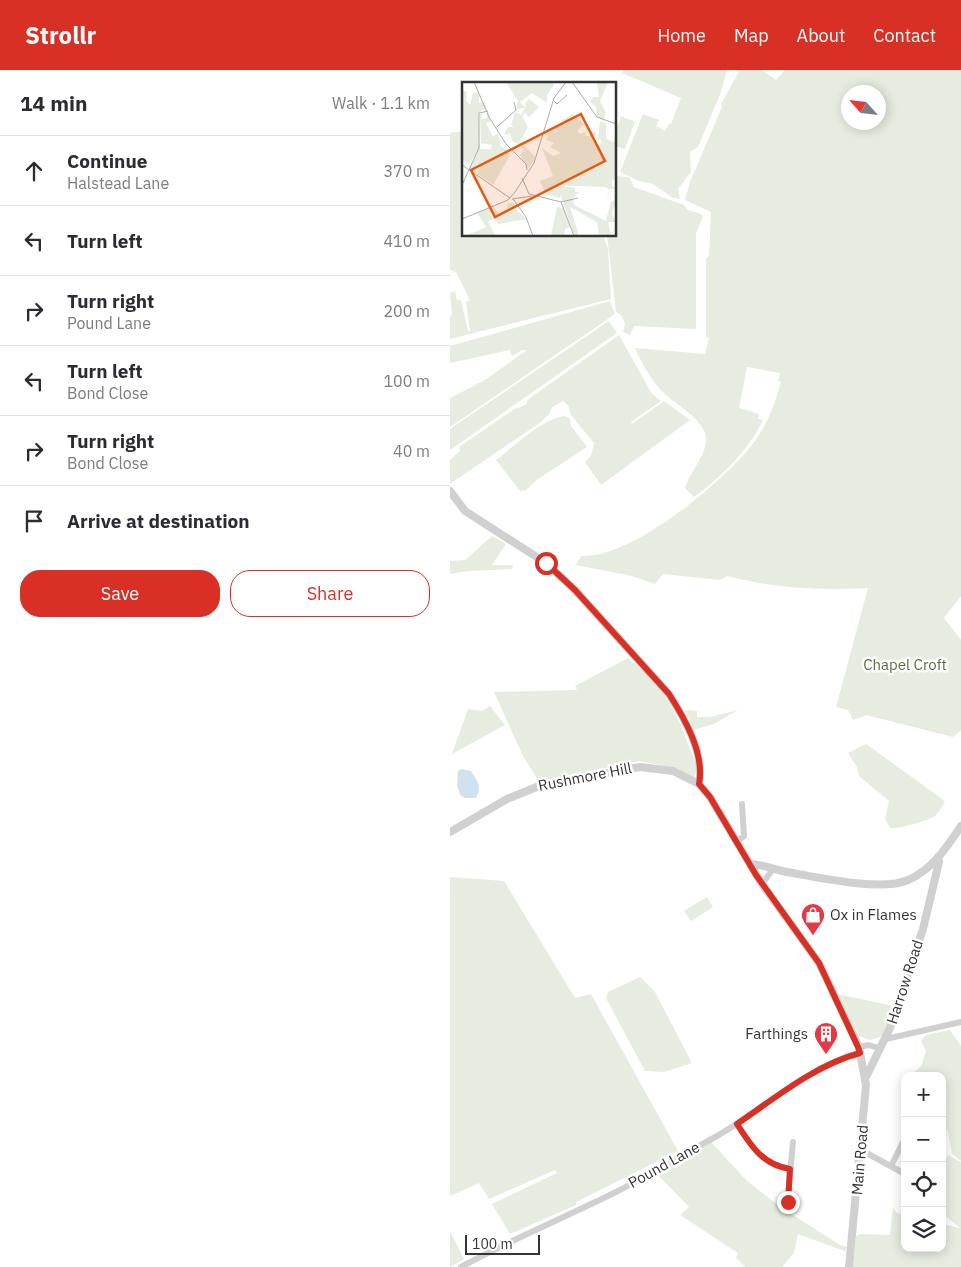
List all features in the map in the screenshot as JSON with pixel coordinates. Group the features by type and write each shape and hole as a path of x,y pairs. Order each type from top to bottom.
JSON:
{"street":[{"path":"450,491 465,511 546,563 575,590 669,694 678,709 697,752 701,774 699,784"},
{"name":"Rushmore Hill","path":"450,832 507,799 544,784 640,767 673,772 699,784"},
{"name":"Main Road","path":"699,784 710,797 762,884 823,970 859,1050 866,1077 861,1150 849,1267"},
{"path":"737,842 744,836 742,804"},
{"path":"750,864 831,879 883,885 903,882 926,868 938,857 961,826"},
{"name":"Harrow Road","path":"866,1077 886,1039 921,935 936,874 938,857"},
{"path":"926,868 936,874"},
{"path":"762,884 773,869"},
{"path":"886,1039 961,1022"},
{"path":"859,1050 869,1045 881,1049"},
{"name":"Pound Lane","path":"461,1267 493,1249 619,1190 737,1124 789,1089 859,1050"},
{"path":"737,1124 761,1156 779,1168 790,1169"},
{"path":"785,1204 794,1145"},
{"path":"891,1166 901,1146"},
{"path":"861,1150 901,1172"}],"green space":[{"path":"624,70 727,70 721,92 698,147 690,152 691,172 678,189 680,199 673,198 653,184 639,181 620,172 643,114 659,120 656,126 665,131 669,124 671,124 681,98 622,73"},
{"name":"Chapel Croft","path":"740,70 762,70 776,80 785,70 961,70 961,596 944,618 961,640 961,730 953,737 866,715 853,720 848,710 836,707 868,588 797,588 727,576 720,580 663,574 655,584 632,576 576,565 581,556 602,554 626,545 651,531 701,495 723,476 755,441 767,420 779,390 781,382 778,381 780,373 747,367 739,408 759,414 758,419 763,420 742,453 714,481 694,497 685,488 705,448 705,434 701,426 688,412 655,384 635,348 705,354 709,338 706,337 706,258 709,256 711,212 685,200 690,182 722,107 721,104"},
{"path":"621,116 635,122 625,149 616,146 616,130"},
{"path":"462,131 462,236 603,236 608,249 611,299 450,339 450,317 452,314 450,293 455,291 457,300 461,300 468,331 470,331 466,302 470,300 456,272 450,270 450,133"},
{"path":"616,176 629,177 634,187 684,205 688,210 701,214 703,217 696,233 696,329 634,326 630,335 623,332 625,324 621,315 616,312 607,236 616,236"},
{"path":"610,301 615,314 450,427 450,398 485,380 527,350 522,350 512,356 510,350 450,363 450,346"},
{"path":"609,321 617,333 450,450 450,429"},
{"path":"619,335 652,394 661,401 631,422 632,424 664,401 690,420 601,485 585,462 591,456 594,443 571,415 568,405 563,401 552,407 549,414 541,422 450,484 450,460 460,451 459,447 513,410 527,404 527,400"},
{"path":"565,416 570,419 571,426 587,447 538,479 526,490 520,491 496,460 538,427 556,418"},
{"path":"492,536 506,544 492,565 513,565 512,569 468,571 450,574 450,561 465,560"},
{"path":"628,658 659,688 673,710 694,760 696,771 694,778 675,768 638,761 540,783 523,756 494,692 577,690 575,686"},
{"path":"490,706 505,725 452,754 468,709 482,711"},
{"path":"685,710 697,711 697,717 710,717 738,710 714,724 694,730"},
{"path":"866,744 945,801 936,815 914,824 890,828 885,818 889,801 859,776 857,767 848,753"},
{"path":"450,877 504,881 575,998 591,994 678,1151 576,1202 576,1205 510,1234 492,1204 557,1173 555,1170 489,1199 479,1183 450,1196"},
{"path":"707,897 713,907 691,921 684,911"},
{"path":"640,977 655,992 692,1063 664,1072 645,1071 606,998 608,992"},
{"path":"838,994 893,1006 883,1036 870,1040 859,1036"},
{"path":"950,1030 961,1046 961,1161 952,1154 946,1130 946,1072 914,1072 921,1066 926,1051 921,1041 926,1035"},
{"path":"711,1142 747,1181 779,1206 840,1245 848,1247 845,1250 847,1252 798,1234 794,1253 782,1267 745,1267 736,1258 738,1253 680,1215 689,1207 656,1173"},
{"path":"948,1155 961,1162 961,1267 853,1267 856,1236 861,1234 890,1235 893,1207 897,1213 901,1214 901,1252 946,1252 946,1225 960,1228 946,1216 946,1159"},
{"path":"450,1231 464,1259 450,1267"}],"water":[{"path":"462,769 471,771 477,781 479,790 476,798 465,798 460,795 457,785 458,771"}],"place":[{"name":"Ox in Flames","path":"813,936"},
{"name":"Farthings","path":"826,1055"}],"route":[{"path":"546,563 575,590 669,694 678,709 697,752 701,774 699,784 710,797 768,893 819,963 853,1032 860,1053 842,1058 789,1089 737,1124 761,1156 779,1168 790,1169 788,1202"}]}
